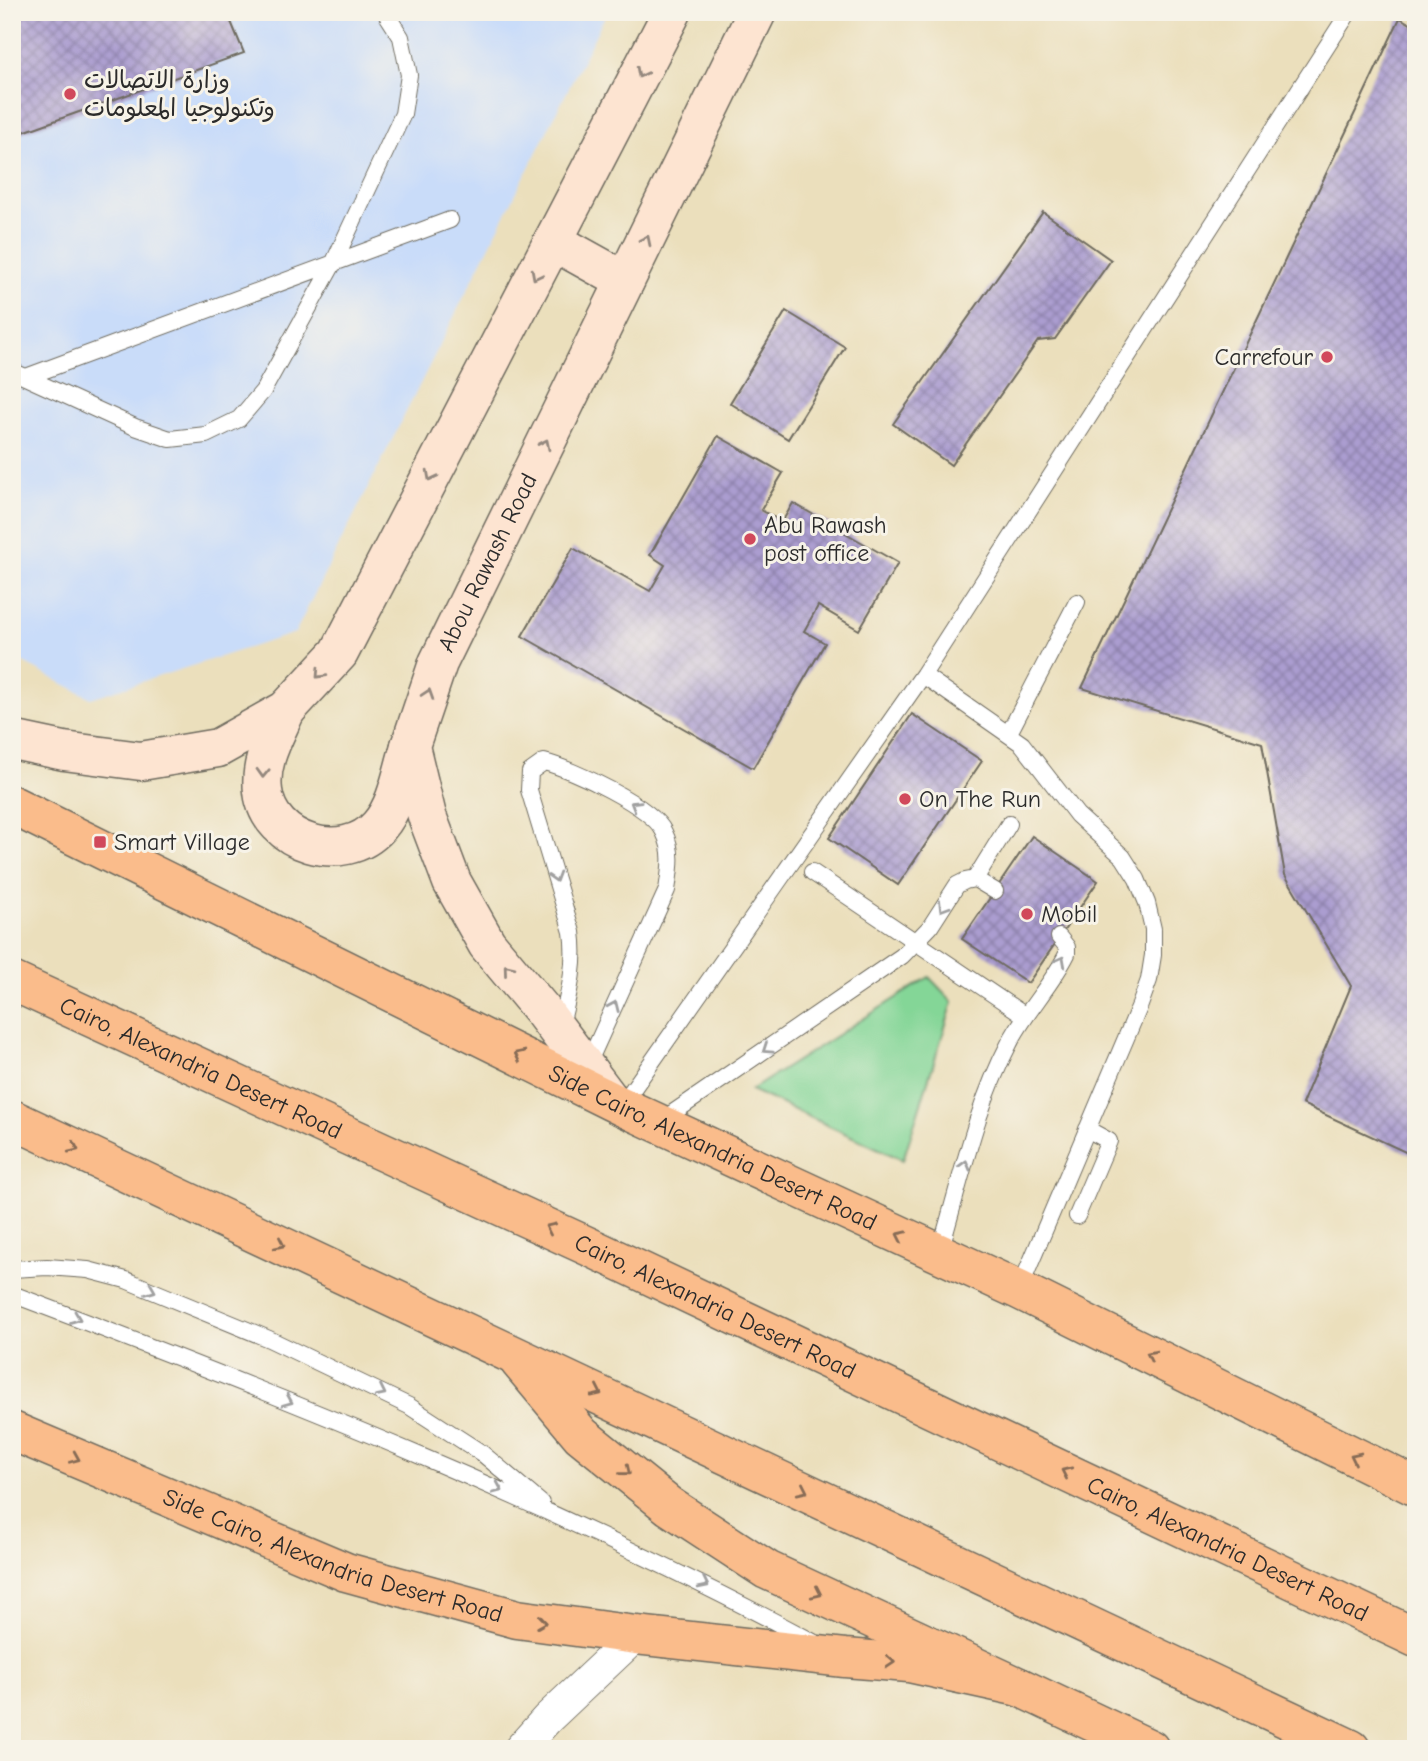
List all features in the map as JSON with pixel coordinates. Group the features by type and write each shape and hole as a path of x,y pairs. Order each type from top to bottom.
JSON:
{"main road":[{"path":"12,740 64,751 141,761 218,748 286,710 339,653 673,12"},
{"name":"Abou Rawash Road","path":"286,710 263,762 263,793 275,820 298,840 327,848 357,843 379,826 393,801 438,663 757,12"},
{"path":"554,241 625,281"},
{"path":"410,746 427,816 452,882 487,944 615,1103"},
{"name":"Side Cairo, Alexandria Desert Road","path":"12,805 615,1103 1019,1290 1416,1487"},
{"name":"Cairo, Alexandria Desert Road","path":"12,981 594,1249 1416,1637"},
{"path":"12,1119 1351,1749"},
{"path":"511,1352 581,1435 669,1506 767,1570 1019,1686"},
{"name":"Side Cairo, Alexandria Desert Road","path":"12,1431 346,1572 517,1619 636,1635 909,1663 1019,1686 1150,1749"}],"street":[{"path":"520,1749 547,1719 636,1635"}],"lane":[{"path":"19,374 146,431 170,439 206,435 239,419 263,391 333,264 403,114 410,75 401,37 386,12"},
{"path":"615,1103 923,675 1349,12"},
{"path":"19,374 450,220"},
{"path":"1009,733 1077,602"},
{"path":"923,675 1009,733 1033,756 1077,815 1123,857 1137,879 1147,903 1153,929 1149,981 1019,1290"},
{"path":"559,1033 575,952 572,932 528,790 530,772 544,762 561,766 642,808 664,830 672,860 667,890 586,1068"},
{"path":"975,879 1010,824"},
{"path":"812,872 1024,1015"},
{"path":"658,1123 886,968 930,927 957,885 975,879 995,891"},
{"path":"939,1254 981,1109 1003,1057 1024,1015 1067,954 1067,947 1059,937"},
{"path":"1077,1216 1109,1141 1087,1129"},
{"path":"12,1269 47,1267 88,1270 126,1280 269,1339 409,1406 483,1454 550,1511"},
{"path":"12,1294 221,1373 550,1511 710,1587 845,1658"}],"shaded area":[{"path":"12,12 607,12 295,633 91,698 12,657"}],"green space":[{"path":"929,977 953,1002 903,1160 751,1090"}],"building":[{"name":"وزارة الاتصالات وتكنولوجيا المعلومات","path":"12,12 227,12 244,53 12,136"},
{"name":"Carrefour","path":"1400,18 1416,27 1416,1157 1302,1104 1351,986 1285,875 1262,743 1082,688"},
{"path":"1043,212 1111,260 1055,339 1038,341 951,465 893,424"},
{"path":"786,311 845,347 788,439 730,403"},
{"path":"718,436 783,473 761,510 782,522 793,503 898,563 859,630 818,606 804,631 825,643 753,768 522,636 573,548 650,591 665,565 650,555"},
{"name":"On The Run","path":"912,714 982,761 898,885 829,838"},
{"name":"Mobil","path":"1032,836 1098,881 1028,983 962,939"}],"place":[{"name":"وزارة الاتصالات وتكنولوجيا المعلومات","path":"70,94"},
{"name":"Carrefour","path":"1327,357"},
{"name":"Abu Rawash post office","path":"750,539"},
{"name":"On The Run","path":"905,799"},
{"name":"Smart Village","path":"100,842"},
{"name":"Mobil","path":"1027,914"}]}
